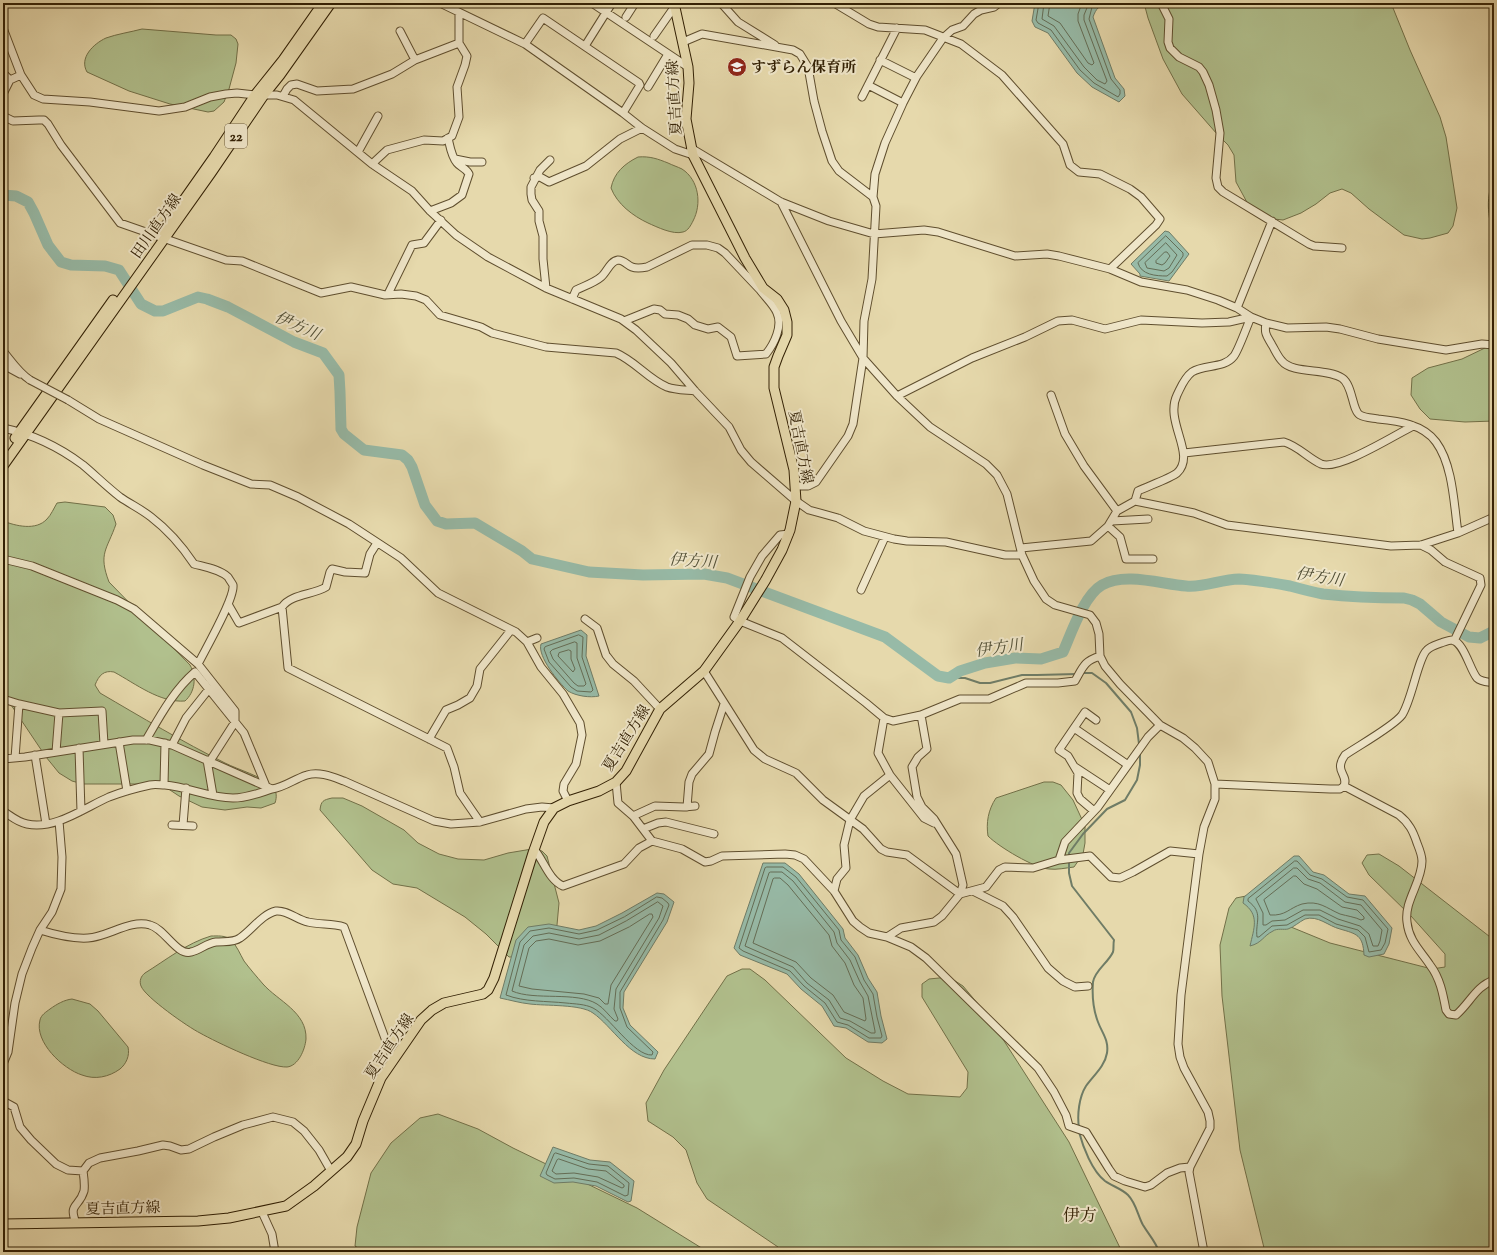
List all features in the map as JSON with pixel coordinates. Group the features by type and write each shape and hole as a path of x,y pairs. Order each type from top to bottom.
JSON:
{"main road":[{"name":"田川直方線","path":"3,466 23,433 323,3"},
{"name":"田川直方線","path":"259,95 280,75 332,3"},
{"name":"夏吉直方線","path":"3,1224 198,1221 229,1218 286,1206 308,1190 347,1157 356,1144 363,1121 381,1078 421,1020 432,1010 444,1003 483,994 488,990 496,971 534,849 544,822 554,808 568,801 599,791 616,782 626,771 660,709 704,670 740,621 765,581 789,534 796,501 794,470 774,388 773,377 778,356 787,335 787,322 784,310 777,299 761,289 744,258 692,152 686,119 689,83 688,67 675,4"},
{"name":"田川直方線","path":"3,456 23,433"}],"street":[{"path":"440,3 501,31 525,44 642,128 676,149 692,152 781,202 829,221 874,234 924,230 938,232 1015,256 1047,254 1110,269 1141,282 1187,290 1218,300 1266,323 1287,328 1340,329 1378,340 1446,350 1482,344 1494,344"},
{"path":"592,3 688,67"},
{"path":"585,46 612,3"},
{"path":"626,17 635,3"},
{"path":"721,3 738,22 779,48"},
{"path":"834,3 869,24 878,27 925,30 961,44 1002,75 1063,144 1070,165 1079,172 1100,174 1130,189 1141,197 1160,219 1156,225 1110,269"},
{"path":"795,486 808,486 816,482 848,436 854,418 863,358 864,321 872,280 876,206 874,197 875,174 885,142 916,78 943,38 952,30 963,26 974,14 981,10 994,7 999,3"},
{"path":"1160,3 1170,19 1168,42 1170,48 1179,57 1199,67 1209,85 1216,110 1220,133 1216,178 1218,187 1223,192 1309,244 1314,246 1342,248"},
{"path":"654,36 675,4"},
{"path":"372,164 386,150 424,140 443,141 452,136 458,117 457,87 467,56 459,43 459,13"},
{"path":"525,44 543,18 639,83 640,86 623,113"},
{"path":"3,28 21,75 34,95 43,99 90,102 159,112 185,107 210,97 237,93 259,95 277,94 294,100 372,164 412,191 430,211 456,235 488,257 546,288 624,321 636,330 671,363 729,427 741,450 750,462 796,501 809,510 838,518 864,531 885,537 907,541 946,542 1005,555 1022,551 1091,541 1110,524 1117,511 1134,501 1138,491 1176,473 1183,463 1185,456 1173,408 1175,399 1184,380 1192,372 1224,364 1234,356 1251,317"},
{"path":"862,97 897,28"},
{"path":"400,31 415,60"},
{"path":"683,42 702,34 792,50 800,54 808,67 814,101 832,161 839,171 874,197"},
{"path":"284,96 287,89 291,85 297,84 317,91 353,89 392,74 415,60 459,43"},
{"path":"648,87 668,54"},
{"path":"880,60 916,78"},
{"path":"3,73 10,80"},
{"path":"3,94 10,80 21,75"},
{"path":"868,85 903,103"},
{"path":"3,116 13,121 44,120 120,223 226,260 242,260 321,293 351,287 421,298 426,300 440,314 481,327 492,333 546,347 616,353 624,356 654,380 668,388 695,391"},
{"path":"358,152 378,116"},
{"path":"534,178 540,178 549,182 569,174 586,166 620,139 642,128"},
{"path":"430,211 451,203 462,195 469,174 468,171 457,163 448,138"},
{"path":"455,159 470,162 482,162"},
{"path":"546,288 543,260 543,236 539,221 539,211 531,194 531,187 534,178 550,160"},
{"path":"781,202 840,320 863,358 897,396 930,426 986,464 997,475 1007,494 1022,551 1034,581 1046,598 1055,605 1090,615 1096,623 1099,634 1100,656 1105,666 1120,684 1160,725 1183,738 1208,762 1215,784 1215,799 1204,828 1199,854 1181,995 1178,1044 1180,1057 1184,1068 1208,1112 1210,1121 1210,1128 1190,1167 1189,1172 1204,1252"},
{"path":"388,294 412,245 424,243 441,220"},
{"path":"1236,308 1272,222"},
{"path":"572,299 576,290 601,277 612,263 617,260 622,260 632,266 640,268 647,267 692,245 707,245 718,248 725,253 761,289 777,312 779,319 778,329 766,354 738,356 731,337 718,328 708,329 695,325 688,319 678,315 666,314 660,310 654,309 624,321"},
{"path":"897,396 972,358 1025,337 1058,321 1072,320 1105,328 1141,320 1229,322 1251,317"},
{"path":"1266,323 1264,332 1282,363 1294,368 1335,374 1344,379 1355,403 1356,412 1360,416 1395,421 1413,426 1425,431 1435,441 1444,455 1458,533"},
{"path":"3,351 16,366 20,374"},
{"path":"3,362 9,368 68,400 98,419 203,465 251,484 270,485 298,497 349,524 402,558 438,593 516,632 527,642 541,667 563,694 580,723 582,735 576,764 564,784 563,791 568,801"},
{"path":"1051,395 1065,434 1084,466 1117,511"},
{"path":"1184,453 1284,442 1291,444 1322,464 1331,465 1351,458 1413,426"},
{"path":"3,428 38,438 71,457 120,497 150,516 170,532 194,564 221,572 228,578 233,585 232,593 198,664"},
{"path":"1134,501 1194,513 1228,525 1391,546 1421,545 1458,533 1492,519"},
{"path":"1110,524 1148,519"},
{"path":"1110,524 1120,537 1126,558 1153,559"},
{"path":"789,534 780,535 762,556 750,577 734,617 740,621 782,638 884,718 893,721 921,715 960,699 989,699 1026,683 1058,683 1075,681 1083,666 1089,660 1100,656"},
{"path":"861,590 885,537"},
{"path":"228,604 239,623 282,607 285,602 319,591 326,587 332,569 345,572 365,573 370,554 377,543"},
{"path":"1421,545 1431,550 1444,562 1480,578 1481,585 1454,640"},
{"path":"3,559 32,566 116,600 134,609 198,664 235,711 235,722 209,761 213,795"},
{"path":"282,607 288,668 447,748 454,767 460,793 480,822"},
{"path":"585,619 597,628 606,655 613,664 634,681 660,709"},
{"path":"429,739 446,710 458,706 470,698 477,686 480,669 511,630"},
{"path":"527,642 537,638"},
{"path":"1344,786 1340,762 1345,755 1401,716 1408,703 1427,650 1450,640 1454,640 1458,643 1477,678 1494,683"},
{"path":"704,670 754,750 765,759 796,773 823,800 863,829 882,849 887,852 907,856 960,894 986,887 999,870 1005,867 1033,868 1062,860 1090,856 1111,877 1120,878 1134,872 1170,851 1199,854"},
{"path":"146,740 163,711 195,672 244,733 269,788"},
{"path":"164,785 168,744 209,689"},
{"path":"3,699 59,713 102,711 104,744"},
{"path":"15,758 19,704"},
{"path":"687,807 689,782 692,774 709,754 724,704"},
{"path":"1094,811 1085,805 1077,794 1078,773 1068,756 1059,750 1085,712 1096,720"},
{"path":"56,752 59,713"},
{"path":"886,937 901,928 934,922 942,916 960,894 964,885 956,854 919,802 913,779 912,767 918,757 927,749 921,715"},
{"path":"884,718 878,753 890,775 924,818 936,824"},
{"path":"1062,860 1065,842 1094,811 1148,737 1160,725"},
{"path":"1074,728 1128,764"},
{"path":"3,758 15,758 104,744 146,740 168,744 269,788"},
{"path":"119,742 127,791"},
{"path":"79,748 81,811"},
{"path":"35,755 46,824"},
{"path":"1075,767 1110,790"},
{"path":"3,811 18,822 28,824 46,824 59,821 127,791 152,784 186,788 226,798 240,798 269,788 282,787 307,775 317,774 344,781 434,820 452,824 480,822 526,809 542,807 554,808"},
{"path":"834,891 837,879 846,868 844,846 850,820 864,796 890,775"},
{"path":"616,782 618,803 633,816 652,841 682,849 705,862 722,856 785,854 795,855 804,859 834,891 853,921 869,933 886,937 911,947 926,958 1038,1068 1054,1092 1066,1115 1069,1126 1086,1132 1102,1160 1114,1176 1145,1187 1151,1185 1167,1173 1180,1168 1190,1167"},
{"path":"1215,784 1330,789 1340,789 1344,786"},
{"path":"1344,786 1399,816 1413,831 1422,859 1421,871 1408,904 1406,922 1416,949 1430,965 1438,980 1446,1010 1449,1014 1456,1015 1463,1009 1478,988 1486,982 1494,980"},
{"path":"184,825 186,788"},
{"path":"633,816 655,806 695,806"},
{"path":"3,1064 8,1052 15,1003 22,974 40,930 52,912 61,889 62,857 59,821"},
{"path":"643,829 658,823 666,822 714,834"},
{"path":"172,825 193,826"},
{"path":"534,849 540,856 552,877 558,884 563,886 624,864 639,848 652,841"},
{"path":"973,891 1003,906 1013,917 1048,968 1062,981 1075,987 1088,986"},
{"path":"40,930 60,936 89,938 137,924 150,924 160,930 185,953 192,952 208,944 236,941 260,920 275,911 283,911 307,922 344,927 393,1060"},
{"path":"3,1101 14,1107 20,1127 56,1164 68,1170 83,1171"},
{"path":"83,1171 89,1164 100,1158 163,1145 181,1150 189,1149 214,1137 273,1117 293,1122 304,1131 318,1150 330,1171"},
{"path":"76,1223 72,1214 73,1209 84,1191 85,1182 83,1171"},
{"path":"262,1212 272,1234 275,1252"}],"green space":[{"path":"1144,3 1391,3 1440,117 1446,137 1457,208 1453,226 1448,233 1422,239 1404,235 1369,209 1351,193 1342,189 1330,193 1301,213 1283,220 1274,219 1249,206 1236,182 1234,155 1228,145 1182,94 1163,59"},
{"path":"142,29 231,35 236,39 238,44 236,63 224,102 214,111 208,112 170,104 129,91 87,72 85,67 86,57 96,44 106,38"},
{"path":"638,157 654,158 668,163 682,169 692,179 698,200 696,214 689,228 683,232 679,233 665,230 642,220 621,204 614,194 611,188 617,173 624,166"},
{"path":"1494,178 1494,234 1488,206 1491,184"},
{"path":"1494,337 1494,421 1465,422 1430,419 1420,409 1411,395 1412,378 1428,368 1462,359 1487,347"},
{"path":"65,502 105,507 113,515 116,524 104,558 104,564 109,582 190,665 194,674 193,689 185,701 176,701 157,696 114,672 107,672 100,676 95,685 100,693 194,747 267,782 276,792 275,803 261,808 247,807 225,810 202,807 179,796 161,784 83,784 72,781 59,773 46,757 3,693 3,521 20,526 37,525 42,523 48,517 57,503"},
{"path":"1044,782 1053,782 1061,785 1073,800 1085,826 1085,843 1083,854 1074,867 1058,869 1043,868 1008,851 988,836 988,817 996,798"},
{"path":"332,798 343,798 362,806 404,830 418,843 439,854 458,859 484,860 508,853 532,849 542,851 547,856 559,903 557,925 552,944 526,957 509,957 486,934 465,917 417,888 393,884 372,870 320,810 323,801"},
{"path":"1379,854 1399,866 1494,940 1494,1252 1265,1252 1240,1150 1222,996 1220,945 1229,908 1236,898 1246,896 1291,927 1330,943 1432,969 1445,967 1445,954 1411,916 1369,875 1362,863 1367,855"},
{"path":"211,936 229,938 237,947 244,961 263,984 297,1014 302,1021 306,1039 298,1061 291,1066 279,1066 256,1059 194,1030 158,1004 144,991 140,980 145,973 185,947"},
{"path":"742,969 750,969 765,980 846,1058 883,1081 908,1094 960,1097 967,1088 968,1072 922,997 922,984 929,979 949,977 963,986 988,1016 1069,1142 1122,1252 779,1252 778,1247 707,1199 697,1183 686,1150 673,1137 648,1121 646,1103 664,1070 727,976"},
{"path":"72,999 90,1004 98,1011 128,1047 128,1057 126,1062 116,1072 102,1077 87,1077 74,1072 52,1054 41,1037 39,1028 41,1017 58,1004"},
{"path":"438,1114 478,1129 513,1148 637,1208 708,1252 364,1252 355,1246 357,1227 371,1173 391,1143 420,1118"}],"water":[{"path":"1035,3 1122,3 1101,6 1095,12 1093,17 1115,78 1124,89 1125,96 1119,102 1092,87 1077,73 1048,33 1035,27 1032,21"},
{"path":"1165,231 1169,232 1189,254 1169,281 1140,276 1131,264"},
{"path":"581,630 587,635 586,656 599,696 583,696 568,691 554,676 542,655 541,644"},
{"path":"1294,856 1299,856 1313,872 1324,875 1349,894 1365,896 1392,928 1389,944 1384,954 1369,957 1364,955 1362,943 1358,936 1314,918 1305,919 1288,929 1275,930 1257,943 1250,946 1254,928 1254,917 1252,912 1243,903 1244,897"},
{"path":"763,863 785,863 799,874 843,929 845,938 858,955 868,978 877,992 887,1039 882,1043 868,1042 846,1028 834,1026 822,1006 801,989 787,974 740,955 734,948"},
{"path":"657,893 664,894 674,902 667,922 624,992 623,1008 630,1025 658,1052 655,1059 646,1058 637,1054 600,1019 587,1010 572,1007 526,1004 500,998 516,940 528,927 549,924 579,930 596,926"},
{"path":"553,1147 590,1160 610,1162 634,1181 631,1201 628,1202 596,1186 573,1182 554,1183 540,1176"}],"waterway":[{"name":"伊方川","path":"3,195 16,196 28,202 48,245 61,262 71,265 105,266 119,270 141,304 155,311 163,311 198,297 207,299 228,307 294,342 323,353 339,375 341,429 344,434 364,450 402,455 408,460 412,467 425,505 437,521 446,524 475,523 522,551 532,559 589,572 643,575 704,574 727,578 885,637 938,676 949,678 960,671 985,663 1015,658 1041,659 1063,652 1089,597 1102,585 1121,579 1143,580 1186,586 1206,585 1226,580 1239,579 1284,585 1323,594 1404,598 1420,604 1441,622 1469,637 1480,638 1494,631"},
{"path":"1082,673 1092,673 1106,683 1131,712 1137,728 1139,744"},
{"path":"949,678 965,678 980,683 990,683 1022,675 1077,674"},
{"path":"1069,857 1069,853 1083,834 1107,809 1125,800 1137,780 1140,765 1140,753"},
{"path":"1069,861 1069,873 1072,886 1114,940 1113,952 1096,974 1093,982 1094,1007 1096,1017 1106,1040 1107,1053 1104,1062 1086,1086 1082,1095 1078,1112 1079,1128"},
{"path":"1079,1132 1092,1165 1100,1177 1123,1191 1131,1198 1143,1225 1159,1252"}],"place":[{"name":"すずらん保育所","path":"737,67"}],"district":[{"name":"伊方","path":"1080,1215"}]}
